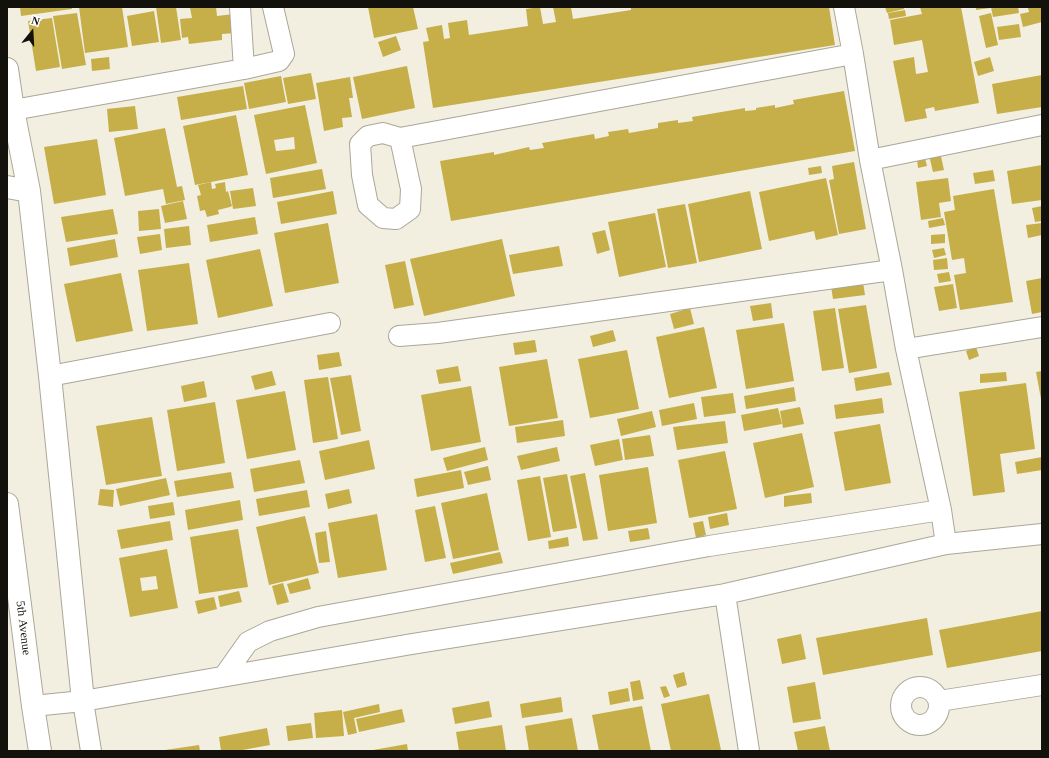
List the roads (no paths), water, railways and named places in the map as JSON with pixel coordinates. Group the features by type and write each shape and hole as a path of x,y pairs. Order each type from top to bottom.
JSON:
{"street":[{"path":"240,7 244,69"},
{"path":"13,110 244,69 279,61 284,54 273,7"},
{"path":"844,7 870,160 906,349 941,510 946,544"},
{"path":"400,138 853,54"},
{"path":"7,69 13,110 29,191 50,376 83,701 91,751"},
{"path":"870,160 1042,125"},
{"path":"7,187 29,191"},
{"path":"399,336 438,333 892,270"},
{"path":"50,376 330,323"},
{"path":"906,349 1042,327"},
{"name":"5th Avenue","path":"7,504 40,751"},
{"path":"224,676 248,642 270,631 318,617 709,546 941,510"},
{"path":"33,706 83,701 420,642 725,594 946,544 1042,534"},
{"path":"725,594 749,751"},
{"path":"939,701 1042,685"}]}
